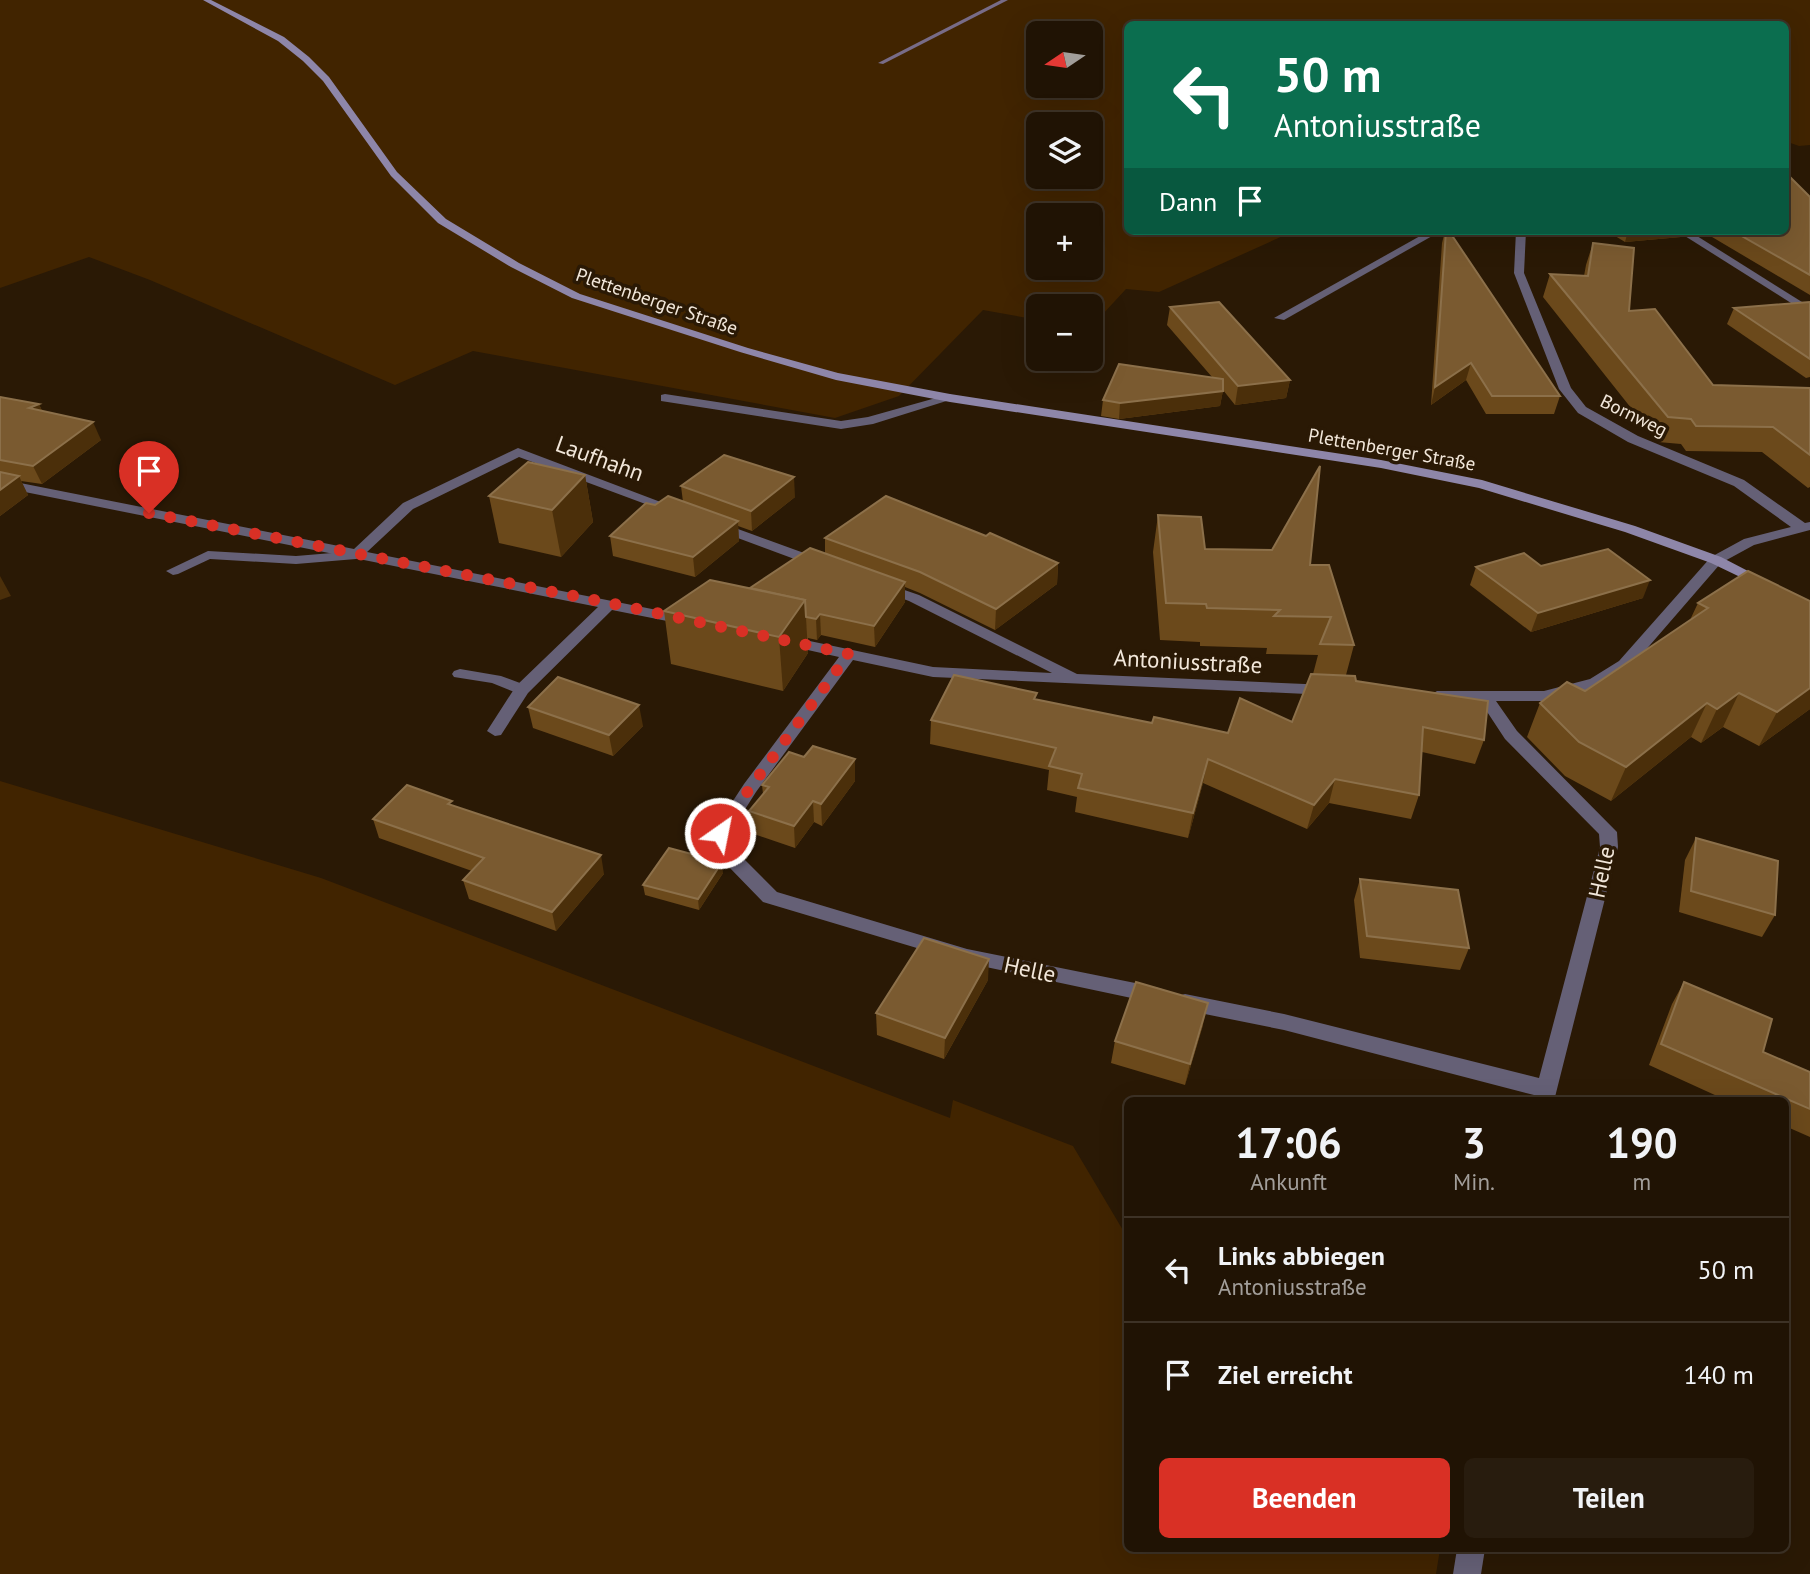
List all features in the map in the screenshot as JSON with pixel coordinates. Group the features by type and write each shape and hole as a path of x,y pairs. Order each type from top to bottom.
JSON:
{"main road":[{"name":"Plettenberger Straße","path":"205,0 281,38 306,59 327,79 394,174 442,221 514,265 576,296 732,347 836,376 950,398 1381,464 1482,484 1564,507 1716,560 1775,588"}],"street":[{"path":"1280,318 1429,235"},
{"name":"Bornweg","path":"1521,235 1518,272 1565,389 1582,410 1633,439 1739,483 1806,526"},
{"path":"1688,235 1810,312"},
{"name":"Plettenberger Straße","path":"665,398 841,425 869,421 950,398"},
{"name":"Laufhahn","path":"356,555 408,506 518,452 837,570"},
{"path":"0,483 703,623"},
{"path":"1418,695 1486,698 1544,696 1596,683 1625,664 1716,560 1749,542 1806,526"},
{"path":"173,571 208,555 296,561 356,555"},
{"path":"875,584 914,598 1077,678"},
{"path":"495,730 522,690 610,603"},
{"name":"Antoniusstraße","path":"769,637 933,672 1349,691"},
{"name":"Helle","path":"849,654 720,833 735,861 770,897 967,956 1284,1023 1545,1095 1609,847 1608,832 1511,735 1486,698"},
{"path":"460,674 495,679 522,690"},
{"path":"1467,1574 1471,1552"}],"shaded area":[{"path":"0,0 1810,0 1810,145 1799,146 1789,142 1789,21 1124,21 1124,235 1285,235 1159,292 1126,289 1103,314 1103,294 1026,294 1026,318 983,310 899,396 835,418 473,351 395,385 150,280 89,257 0,288"},
{"path":"0,781 321,878 950,1118 953,1100 1073,1146 1124,1232 1124,1552 1440,1552 1436,1574 0,1574"}],"building":[{"path":"1789,176 1810,197 1810,275 1740,235 1789,235"},
{"path":"1446,235 1452,235 1560,396 1492,396 1471,363 1435,387"},
{"path":"1593,243 1634,248 1629,311 1655,309 1713,385 1810,388 1810,455 1773,427 1696,426 1691,419 1668,417 1550,274 1588,276"},
{"path":"1219,302 1290,380 1238,386 1170,307"},
{"path":"1810,302 1810,359 1734,308"},
{"path":"1119,364 1223,379 1223,391 1120,403 1103,400"},
{"path":"0,397 39,404 29,408 93,422 33,466 0,460"},
{"path":"724,455 794,477 751,511 681,486"},
{"path":"528,462 585,475 552,510 489,496"},
{"path":"1320,466 1310,565 1329,565 1354,645 1320,644 1331,617 1274,616 1280,610 1207,608 1206,604 1166,603 1158,515 1201,517 1205,549 1272,550"},
{"path":"0,472 19,476 0,490"},
{"path":"668,496 738,521 693,557 610,536 646,503 655,505"},
{"path":"886,496 986,536 990,533 1058,563 996,609 920,572 825,538"},
{"path":"810,548 905,582 874,626 820,614 816,619 806,617 805,600 750,588"},
{"path":"1608,549 1650,580 1538,613 1476,567 1524,553 1541,566"},
{"path":"1748,571 1810,601 1810,688 1777,712 1739,693 1717,709 1707,703 1626,767 1579,742 1540,703 1567,682 1585,691 1708,608 1698,603"},
{"path":"710,580 805,600 779,637 664,611"},
{"path":"1311,674 1355,676 1356,681 1488,701 1484,740 1423,727 1419,795 1335,779 1314,805 1208,759 1193,813 1078,788 1082,774 1049,766 1056,748 931,720 954,675 1037,693 1034,699 1152,723 1154,717 1228,733 1240,698 1292,722"},
{"path":"558,677 639,705 609,735 528,707"},
{"path":"813,746 855,759 821,804 813,801 794,826 749,811 769,787 762,785 789,752 804,757"},
{"path":"407,785 452,801 448,804 601,855 552,912 463,880 484,858 373,819"},
{"path":"1696,838 1778,861 1775,915 1691,891"},
{"path":"669,848 722,862 698,899 643,885"},
{"path":"1360,879 1458,890 1469,948 1367,936"},
{"path":"924,938 989,959 945,1038 876,1013"},
{"path":"1136,982 1208,1003 1190,1064 1115,1041"},
{"path":"1684,982 1772,1019 1763,1052 1810,1072 1810,1109 1789,1100 1789,1097 1782,1097 1661,1044"}],"waterway":[{"path":"881,63 1005,0"}],"route":[{"path":"149,513 610,603 849,654 720,833"}]}
